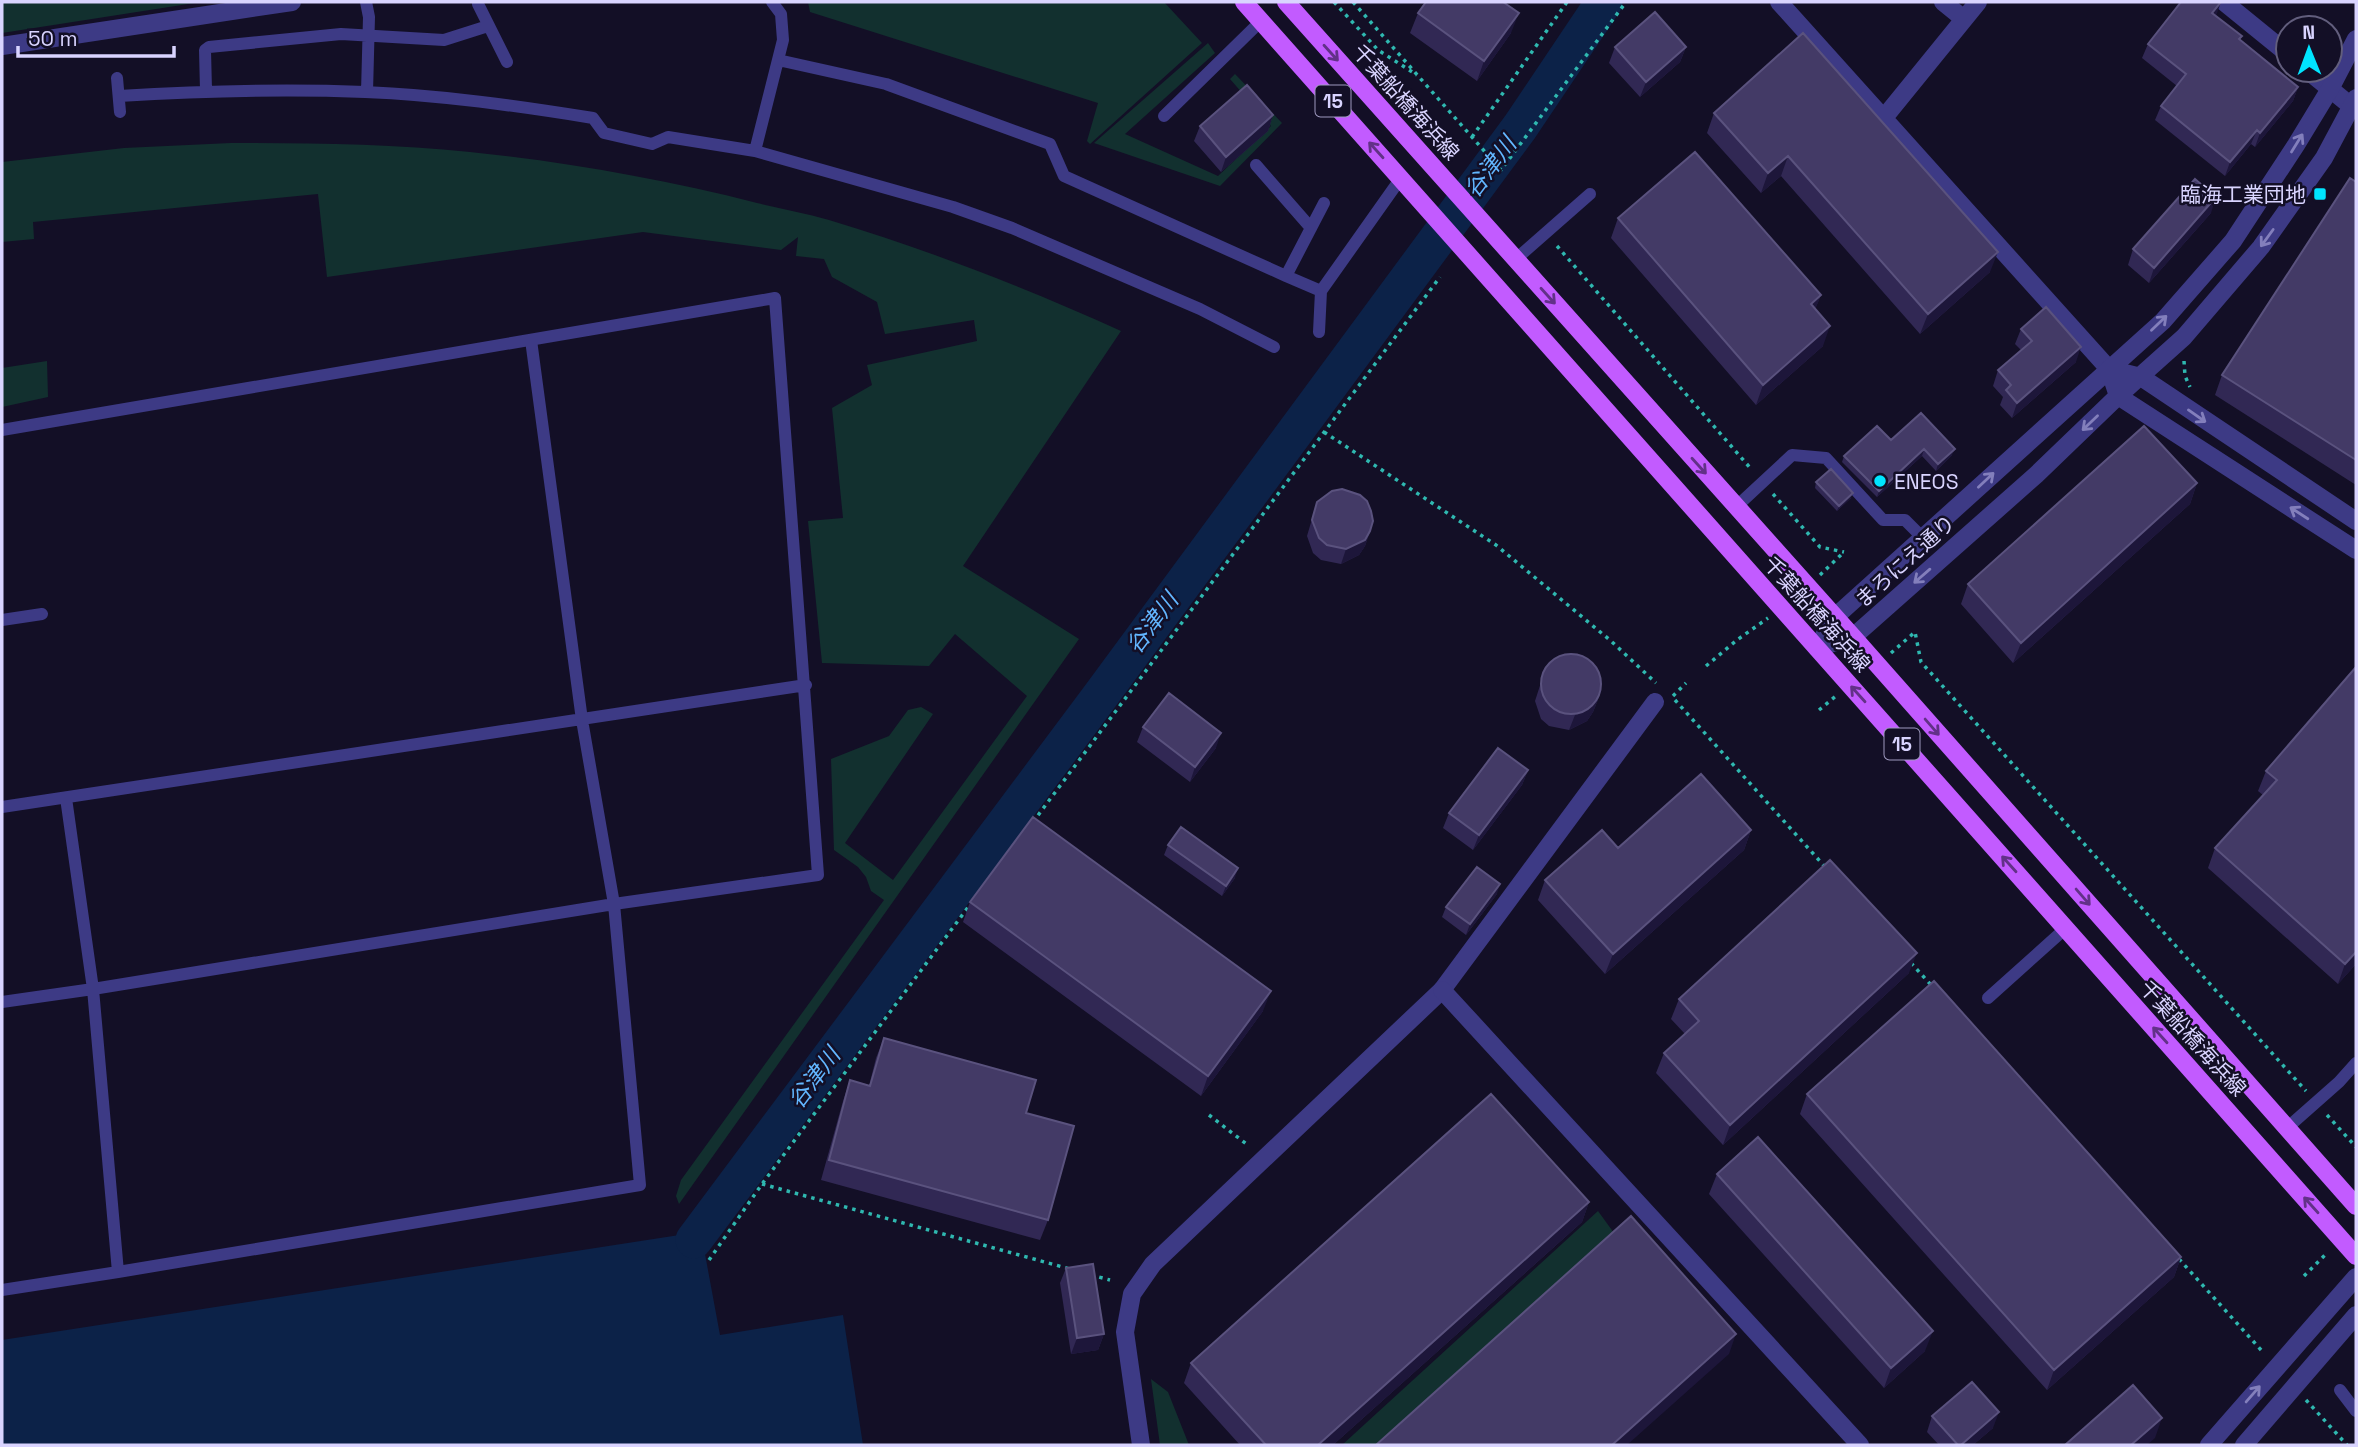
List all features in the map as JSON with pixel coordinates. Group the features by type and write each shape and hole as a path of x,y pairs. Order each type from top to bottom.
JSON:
{"main road":[{"name":"千葉船橋海浜線","path":"1244,2 2356,1256"},
{"name":"千葉船橋海浜線","path":"1286,2 2356,1206"}],"street":[{"path":"2,46 292,2"},
{"path":"1779,2 2109,369 2118,396 2356,550"},
{"path":"1943,2 1964,19"},
{"path":"1883,119 1978,2"},
{"path":"2224,2 2274,43"},
{"name":"まろにえ通り","path":"1817,648 1835,617 2162,321 2232,241 2296,145 2356,39"},
{"path":"2324,84 2355,105"},
{"name":"まろにえ通り","path":"1817,648 1853,637 2036,475 2184,337 2260,247 2324,158 2355,105"},
{"path":"2109,369 2141,377 2356,521"},
{"path":"1141,1445 1125,1332 1132,1294 1153,1264 1442,990 1663,700"},
{"path":"1442,990 1852,1443"},
{"path":"2209,1445 2356,1277"},
{"path":"2244,1445 2356,1315"}],"lane":[{"path":"366,2 367,92"},
{"path":"755,151 783,40 781,15 772,2"},
{"path":"478,4 507,62"},
{"path":"1164,116 1261,21"},
{"path":"206,90 204,56 209,47 341,34 444,40 488,26"},
{"path":"778,60 886,84 1050,144 1064,176 1321,291"},
{"path":"117,78 120,112"},
{"path":"119,96 206,90 367,92 514,105 593,118 604,134 652,144 668,137 755,151 953,207 1012,228 1200,309 1274,347"},
{"path":"1256,165 1311,228"},
{"path":"1319,332 1321,291 1401,178"},
{"path":"1516,259 1590,194"},
{"path":"1286,276 1324,203"},
{"path":"2,430 775,298 806,685 818,875 614,904 2,1002"},
{"path":"2,1290 640,1185 614,904 582,720 531,340"},
{"path":"1736,507 1792,456 1826,458 1883,520 1905,520 1923,538"},
{"path":"2,620 42,614"},
{"path":"2,807 806,685"},
{"path":"66,798 93,989 118,1272"},
{"path":"1988,998 2066,928"},
{"path":"2287,1128 2339,1082 2356,1063"},
{"path":"2340,1390 2356,1411"}],"path":[{"path":"1334,2 1378,50 1421,78"},
{"path":"1353,2 1501,170 1626,2"},
{"path":"1472,137 1567,2"},
{"path":"1558,248 1746,463"},
{"path":"1026,830 1440,277"},
{"path":"2192,353 2183,361 2185,376 2193,394"},
{"path":"1324,432 1496,545 1611,641 1663,700 1833,876"},
{"path":"1778,500 1820,547 1844,552"},
{"path":"1706,666 1750,632"},
{"path":"1891,653 1915,632 1922,662 2308,1093"},
{"path":"1663,700 1686,683"},
{"path":"1819,710 1836,696"},
{"path":"709,1260 762,1184 977,897"},
{"path":"1908,958 1936,990"},
{"path":"2322,1109 2356,1147"},
{"path":"1209,1115 1250,1147"},
{"path":"762,1184 1069,1269"},
{"path":"2304,1276 2325,1255"},
{"path":"2178,1258 2262,1351"},
{"path":"1083,1272 1110,1279"},
{"path":"2305,1399 2347,1445"}],"green space":[{"path":"2,2 201,2 2,33"},
{"path":"808,2 1164,2 1202,43 1090,144 1087,141 1098,103 810,12"},
{"path":"1208,43 1215,53 1125,134 1218,176 1271,126 1230,79 1235,74 1282,123 1220,186 1094,143"},
{"path":"231,143 411,147 470,152 578,166 686,186 820,218 903,244 1013,285 1121,331 963,566 1079,639 679,1204 676,1196 681,1180 884,900 871,891 866,877 858,867 834,850 831,759 889,736 908,710 921,707 933,714 845,843 893,880 1027,696 955,634 929,666 822,663 808,521 843,518 832,408 872,385 867,365 977,341 974,320 885,334 877,302 832,277 824,259 796,256 798,237 781,250 643,232 327,277 318,194 33,222 34,239 2,242 2,162 124,148"},
{"path":"47,361 48,397 2,407 2,368"},
{"path":"1598,1211 1614,1233 1383,1445 1342,1445"},
{"path":"1151,1379 1168,1392 1189,1445 1160,1445"}],"water":[{"path":"686,1234 705,1254 720,1335 843,1315 863,1445 2,1445 2,1340"}],"building":[{"path":"1426,2 1503,2 1519,13 1484,61 1418,13"},
{"path":"2181,2 2221,2 2212,13 2242,36 2239,39 2274,67 2274,84 2294,84 2298,87 2260,133 2257,130 2230,162 2161,106 2186,74 2148,44"},
{"path":"1655,12 1686,47 1646,82 1615,47"},
{"path":"1803,33 1998,252 1928,314 1788,156 1768,173 1714,113"},
{"path":"1247,85 1273,115 1226,157 1200,126"},
{"path":"1695,152 1821,295 1811,304 1830,326 1763,385 1618,218"},
{"path":"2350,178 2356,182 2356,460 2222,375"},
{"path":"2195,179 2216,197 2154,268 2133,249"},
{"path":"2046,307 2081,347 2017,403 2006,390 2011,385 1998,370 2032,341 2021,329"},
{"path":"1921,413 1955,449 1938,464 1924,449 1879,491 1844,456 1877,426 1891,440"},
{"path":"2144,426 2197,483 2021,643 1968,584"},
{"path":"1831,469 1853,493 1839,506 1816,482"},
{"path":"1342,489 1360,495 1367,501 1373,521 1365,540 1346,549 1327,545 1319,538 1312,520 1317,502 1332,491"},
{"path":"1571,654 1592,663 1601,684 1592,705 1571,714 1550,705 1541,684 1550,663"},
{"path":"2356,667 2356,952 2345,964 2215,848 2277,780 2266,771"},
{"path":"1169,693 1221,733 1195,767 1143,727"},
{"path":"1498,748 1528,770 1479,835 1449,813"},
{"path":"1701,774 1751,830 1613,954 1545,880 1602,830 1618,848"},
{"path":"1033,817 1271,991 1208,1076 970,902"},
{"path":"1181,827 1238,868 1226,886 1168,845"},
{"path":"1830,860 1917,953 1730,1125 1664,1053 1699,1021 1679,999"},
{"path":"1477,867 1500,884 1470,924 1446,907"},
{"path":"1934,981 2181,1257 2054,1370 1807,1094"},
{"path":"884,1038 1036,1080 1026,1113 1074,1126 1048,1220 829,1160 850,1080 870,1086"},
{"path":"1491,1094 1589,1202 1318,1445 1266,1445 1191,1363"},
{"path":"1758,1137 1933,1331 1891,1368 1717,1174"},
{"path":"1631,1216 1736,1334 1612,1445 1376,1445"},
{"path":"1093,1264 1104,1334 1077,1338 1066,1268"},
{"path":"1972,1382 1999,1412 1958,1445 1932,1416"},
{"path":"2133,1385 2162,1418 2131,1445 2065,1445"}],"waterway":[{"name":"谷津川","path":"694,1240 1520,127 1604,2"}],"place":[{"name":"臨海工業団地","path":"2320,194"},
{"name":"ENEOS","path":"1880,481"}]}
